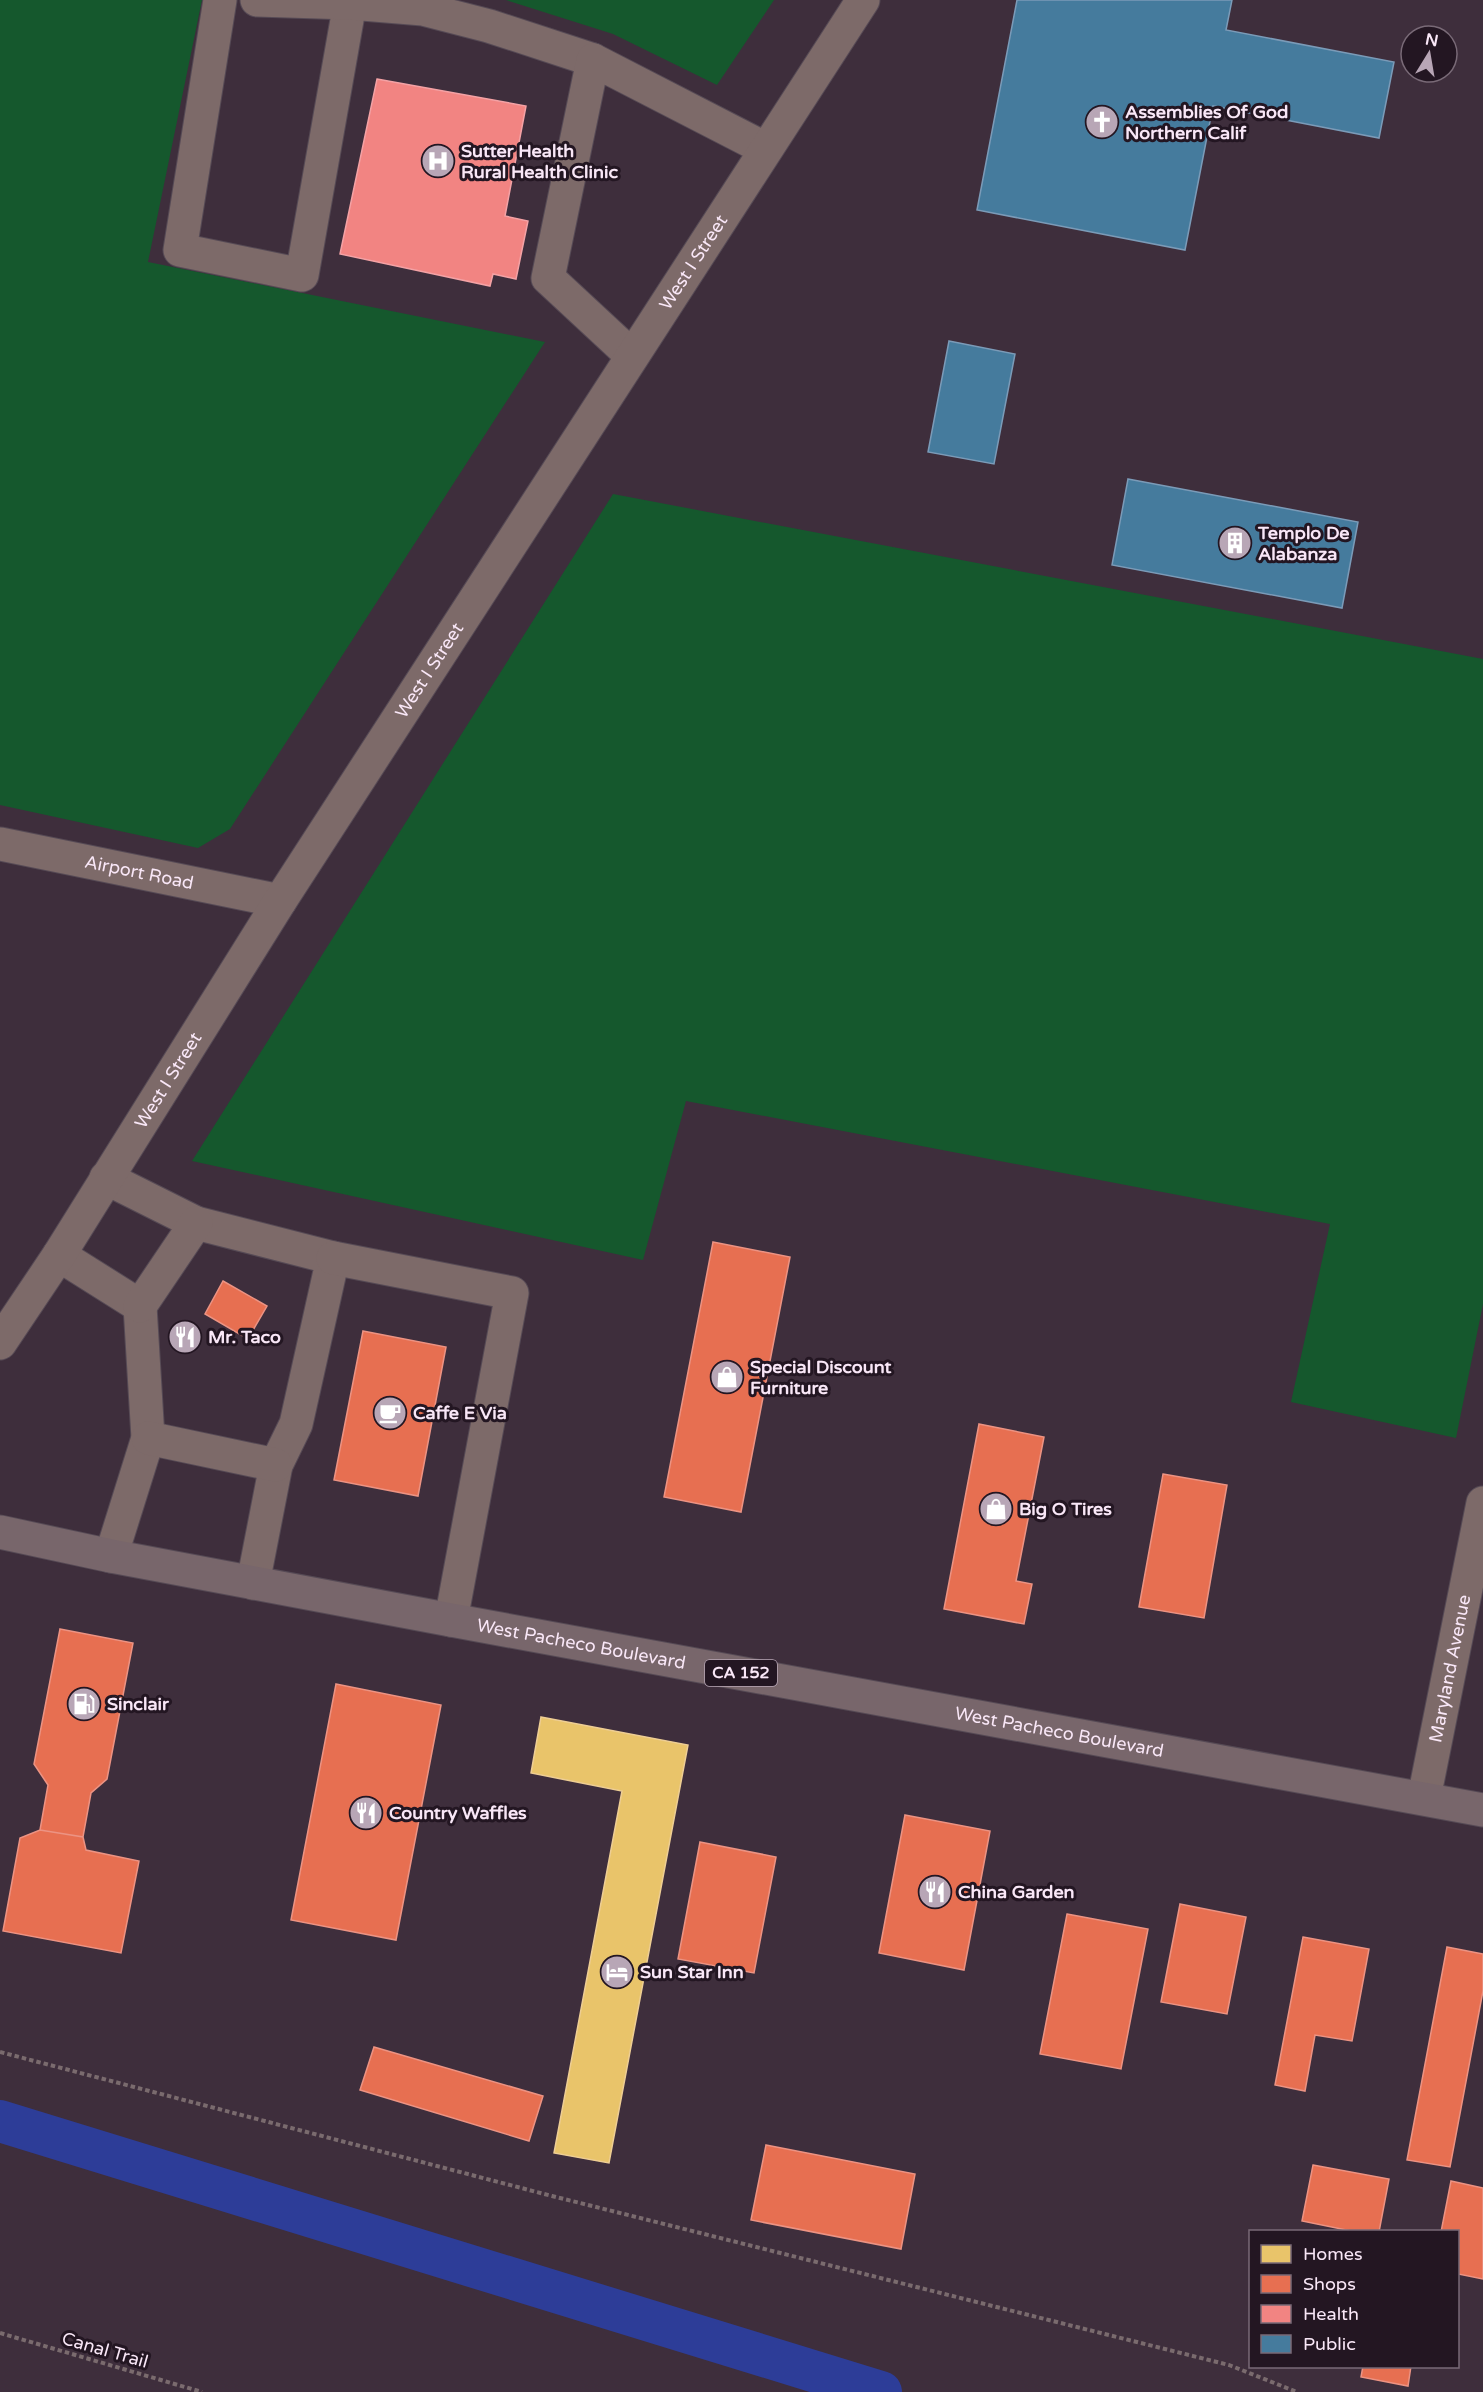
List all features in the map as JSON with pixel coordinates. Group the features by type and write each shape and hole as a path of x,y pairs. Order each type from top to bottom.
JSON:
{"highway":[{"name":"West Pacheco Boulevard","path":"0,1532 253,1583 1483,1810"}],"street":[{"path":"220,0 180,250 302,275 350,3"},
{"path":"257,0 350,3 423,9 489,26 593,60 766,149"},
{"name":"West I Street","path":"0,1343 58,1255 280,901 863,0"},
{"path":"593,60 548,278 632,356"},
{"name":"Airport Road","path":"0,844 280,901"},
{"path":"106,1178 196,1223 333,1258 512,1293 451,1620"},
{"path":"111,1556 148,1438 140,1306 196,1223"},
{"path":"58,1255 140,1306"},
{"path":"253,1583 276,1465 296,1424 333,1258"},
{"path":"148,1438 276,1465"},
{"name":"Maryland Avenue","path":"1424,1798 1479,1543 1483,1503"}],"path":[{"path":"0,2052 552,2196 1229,2365 1297,2392"},
{"name":"Canal Trail","path":"0,2333 202,2392"}],"green space":[{"path":"0,0 202,0 148,262 545,342 230,829 198,848 0,805"},
{"path":"506,0 774,0 717,85 613,34"},
{"path":"613,494 1483,659 1483,1304 1456,1438 1291,1402 1330,1224 686,1101 643,1260 192,1161"}],"building: Homes":[{"name":"Sun Star Inn","path":"541,1717 688,1745 609,2163 554,2153 622,1791 531,1773"}],"building: Shops":[{"name":"Special Discount Furniture","path":"713,1242 790,1257 741,1512 664,1497"},
{"path":"223,1281 267,1306 248,1339 205,1314"},
{"name":"Mr. Taco","path":"178,1325 197,1330 193,1349 173,1344"},
{"name":"Caffe E Via","path":"363,1331 446,1347 418,1496 334,1480"},
{"name":"Big O Tires","path":"979,1424 1044,1437 1016,1581 1032,1584 1024,1624 944,1609"},
{"path":"1163,1474 1227,1485 1204,1618 1139,1607"},
{"name":"Sinclair","path":"60,1629 133,1643 107,1779 91,1793 83,1837 40,1830 48,1785 34,1764"},
{"name":"Country Waffles","path":"336,1684 441,1705 396,1940 291,1920"},
{"name":"China Garden","path":"905,1815 990,1831 964,1970 879,1953"},
{"path":"40,1830 83,1837 86,1850 139,1861 121,1953 3,1931 20,1838"},
{"path":"700,1842 776,1857 754,1973 678,1959"},
{"path":"1180,1904 1246,1917 1227,2014 1161,2002"},
{"path":"1067,1914 1148,1929 1121,2069 1040,2054"},
{"path":"1303,1937 1369,1949 1352,2041 1315,2035 1305,2091 1275,2085"},
{"path":"1447,1947 1483,1954 1483,1991 1450,2167 1407,2160"},
{"path":"374,2047 543,2096 529,2141 360,2090"},
{"path":"766,2145 915,2174 901,2249 751,2220"},
{"path":"1313,2165 1389,2179 1379,2230 1346,2230 1302,2221"},
{"path":"1451,2181 1483,2188 1483,2279 1459,2274 1459,2230 1441,2230"},
{"path":"1363,2368 1411,2368 1408,2386 1361,2377"}],"building: Health":[{"name":"Sutter Health Rural Health Clinic","path":"377,79 526,106 505,216 528,221 516,279 493,274 490,286 340,254"}],"building: Public":[{"name":"Assemblies Of God Northern Calif","path":"1017,0 1232,0 1226,30 1394,62 1379,138 1213,106 1185,250 977,210"},
{"path":"949,341 1015,354 994,464 928,452"},
{"path":"949,341 1015,354 994,464 928,452"},
{"name":"Templo De Alabanza","path":"1128,479 1358,522 1342,608 1112,565"}],"waterway":[{"path":"0,2121 881,2392"}],"place":[{"name":"Assemblies Of God Northern Calif","path":"1102,122"},
{"name":"Sutter Health Rural Health Clinic","path":"438,161"},
{"name":"Templo De Alabanza","path":"1235,543"},
{"name":"Mr. Taco","path":"185,1337"},
{"name":"Special Discount Furniture","path":"727,1377"},
{"name":"Caffe E Via","path":"390,1413"},
{"name":"Big O Tires","path":"996,1509"},
{"name":"Sinclair","path":"84,1704"},
{"name":"Country Waffles","path":"366,1813"},
{"name":"China Garden","path":"935,1892"},
{"name":"Sun Star Inn","path":"617,1972"}]}
